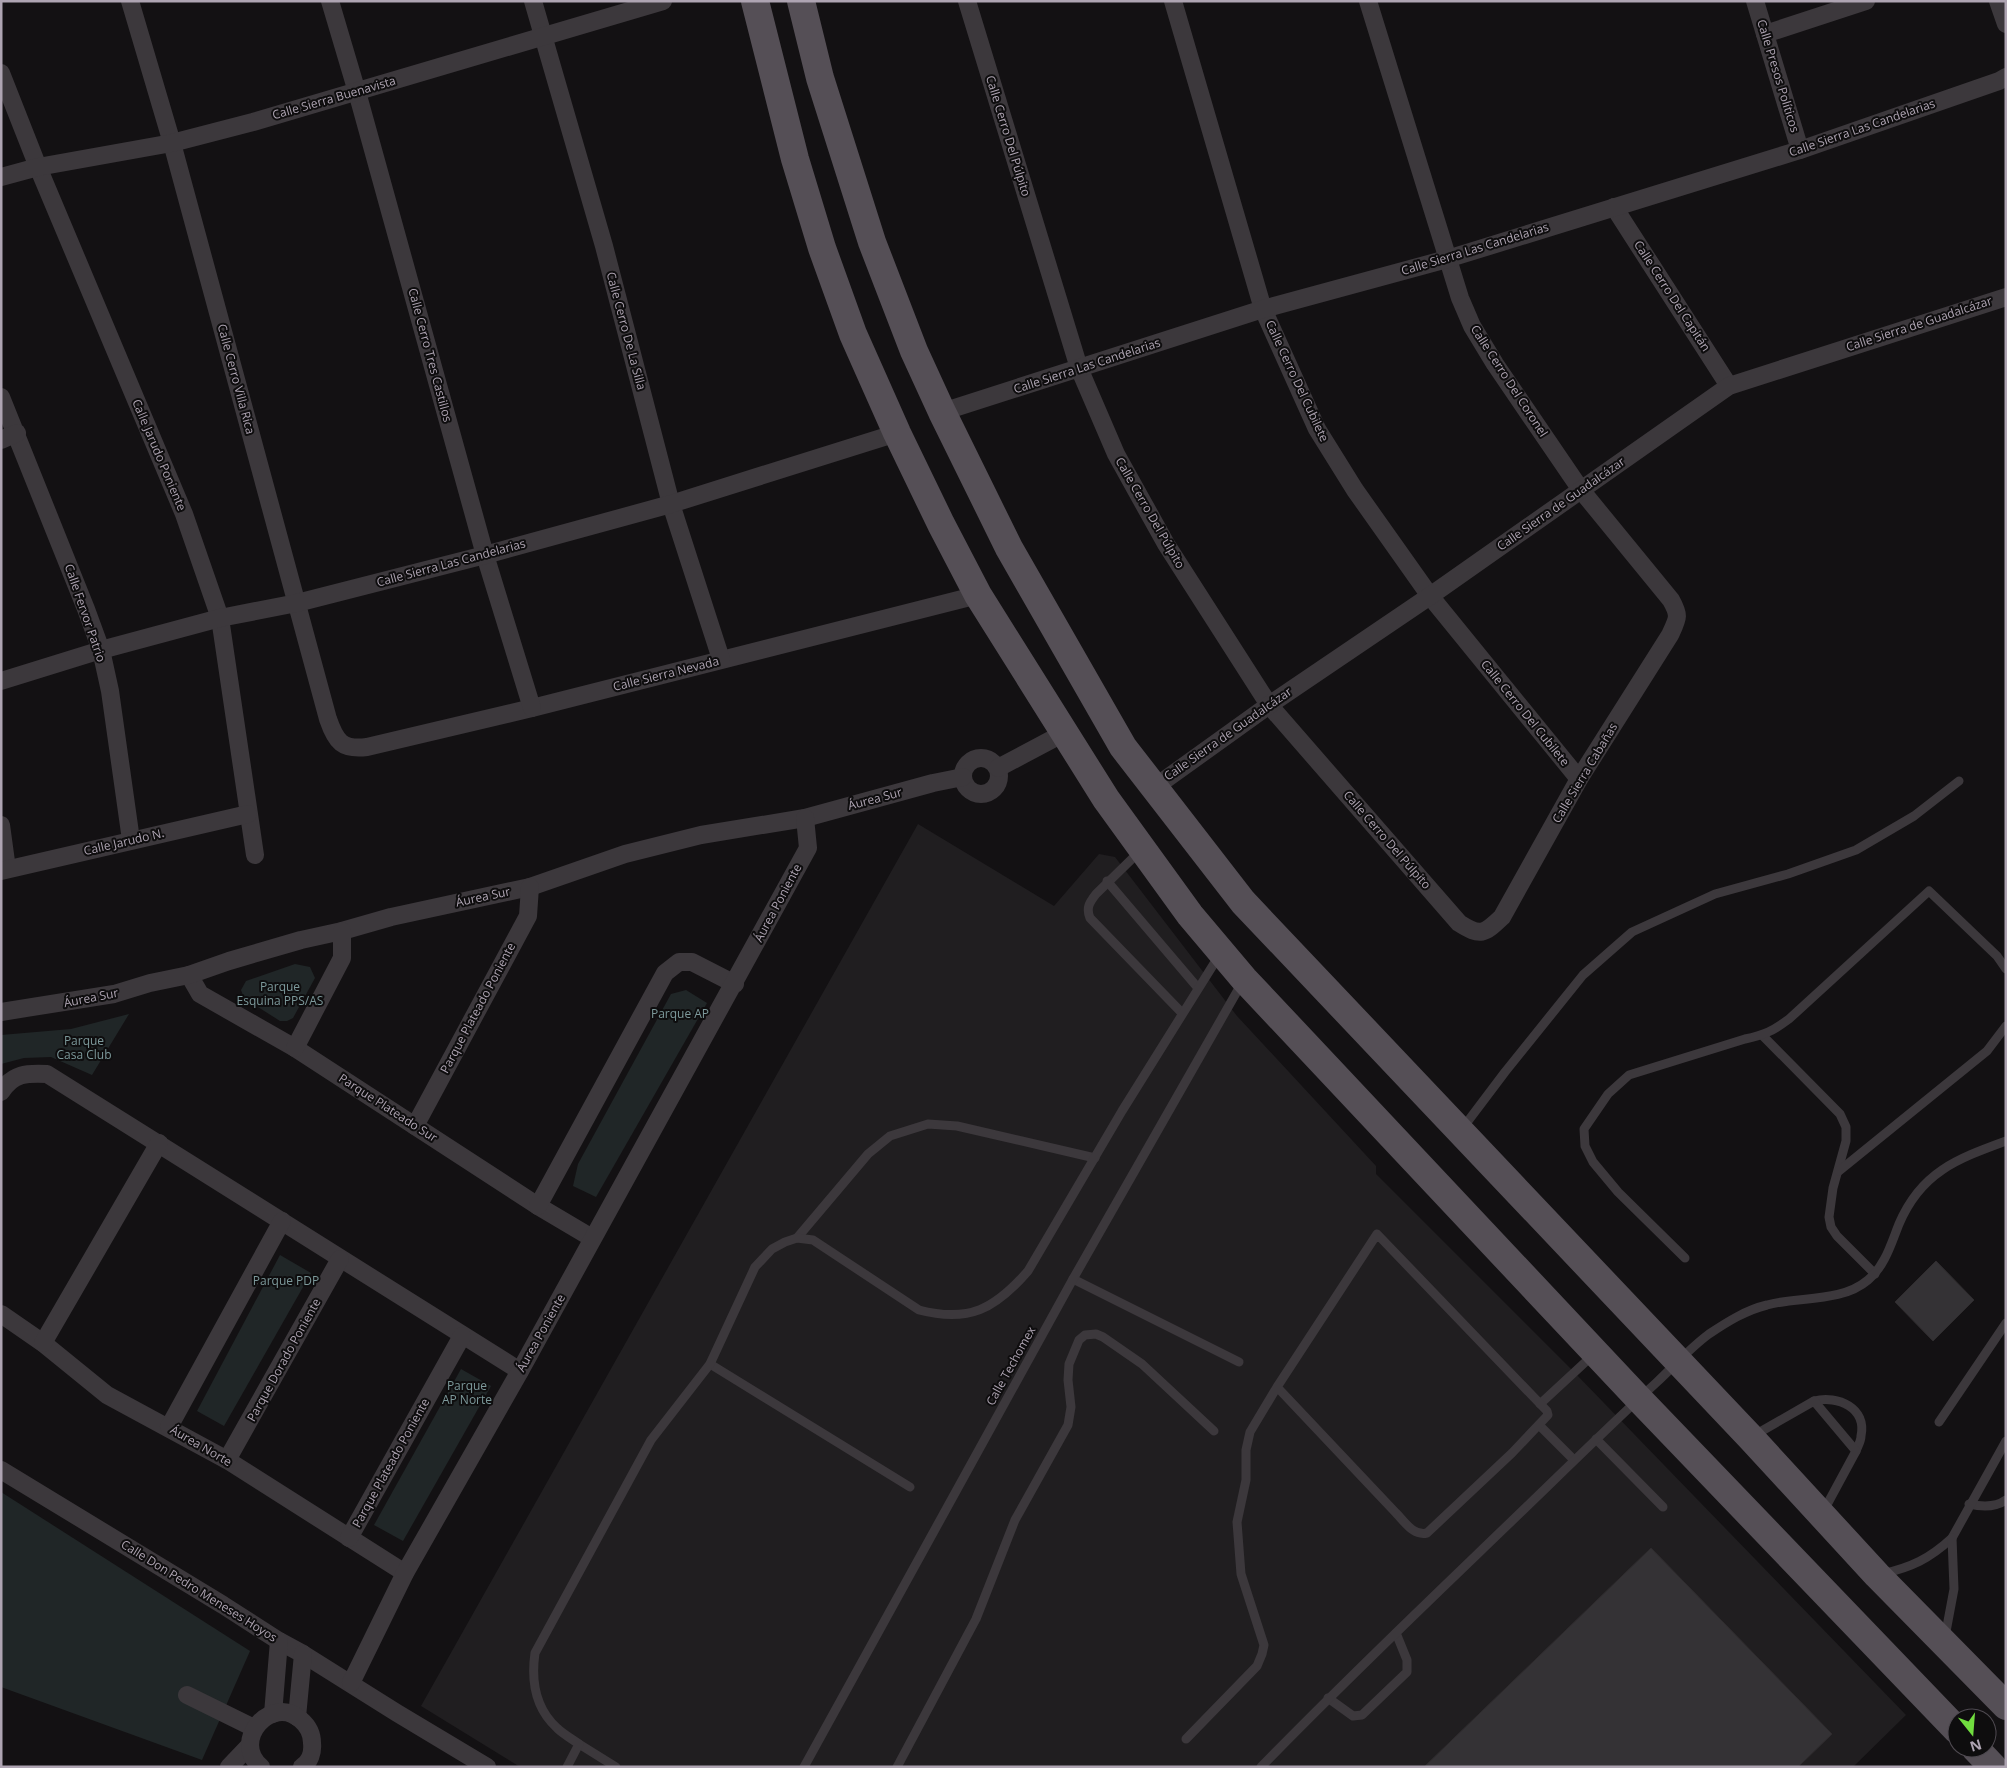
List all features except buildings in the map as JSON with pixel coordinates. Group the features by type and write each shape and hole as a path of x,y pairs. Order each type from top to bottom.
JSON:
{"main road":[{"path":"755,1 795,159 822,248 853,334 897,433 978,594 1106,799 1190,915 1244,979 1638,1399 1947,1720"},
{"path":"801,1 820,78 872,242 914,351 1009,548 1123,747 1243,902 1751,1438 1877,1575 2006,1706"}],"street":[{"name":"Calle Cerro Villa Rica","path":"130,1 172,143 333,735 342,744 353,749"},
{"name":"Calle Cerro Tres Castillos","path":"330,1 485,555 532,708"},
{"name":"Calle Cerro De La Silla","path":"532,1 604,246 671,504 721,659"},
{"name":"Calle Sierra Buenavista","path":"1,177 38,167 172,143 357,92 663,1"},
{"name":"Calle Cerro Del Púlpito","path":"967,1 1079,368 1116,454 1166,544 1269,705 1459,923 1473,931 1480,933 1487,931"},
{"name":"Calle Cerro Del Cubilete","path":"1173,1 1263,309 1317,429 1355,490 1430,596 1579,779"},
{"name":"Calle Cerro Del Coronel","path":"1368,1 1447,259 1472,326 1495,364 1581,490 1671,600 1678,612"},
{"name":"Calle Presos Políticos","path":"1755,1 1800,150"},
{"path":"1765,34 1866,1"},
{"path":"1998,1 2006,24"},
{"name":"Calle Jarudo Poniente","path":"1,73 38,167 184,514 220,618 255,856"},
{"name":"Calle Sierra Las Candelarias","path":"942,412 1263,309 1447,259 1800,150 2006,77"},
{"name":"Calle Cerro Del Capitán","path":"1614,208 1729,386"},
{"name":"Calle Sierra de Guadalcázar","path":"1155,787 1269,705 1430,596 1729,386 2006,297"},
{"name":"Calle Fervor Patrio","path":"1,397 9,436 100,650 110,691 131,840"},
{"name":"Calle Sierra Las Candelarias","path":"1,681 100,650 220,618 297,603 485,555 671,504 897,433"},
{"name":"Calle Sierra Nevada","path":"353,749 532,708 978,594"},
{"name":"Calle Sierra Cabañas","path":"1487,931 1502,917 1579,779 1670,635 1678,619 1678,612"},
{"path":"998,768 1064,733"},
{"path":"977,758 989,759 998,768 1000,780 994,790 989,793 977,794 967,788 963,777 967,765 977,758"},
{"name":"Áurea Sur","path":"1,1012 114,994 150,983 189,975 300,940 342,931 391,917 530,887 625,854 701,835 806,818 933,783 963,777"},
{"name":"Calle Jarudo N.","path":"4,870 248,814"},
{"name":"Áurea Poniente","path":"350,1684 405,1573 520,1371 592,1238 735,984 808,848 806,818"},
{"path":"1,825 4,870"},
{"name":"Parque Plateado Poniente","path":"416,1126 528,916 530,887"},
{"path":"295,1048 342,958 342,931"},
{"path":"538,1206 665,973 679,962 692,962 735,984"},
{"name":"Parque Plateado Sur","path":"189,975 200,994 295,1048 538,1206 592,1238"},
{"path":"1,1092 4,1087 24,1073 47,1074 520,1371"},
{"path":"43,1343 159,1143"},
{"path":"169,1427 282,1221"},
{"name":"Parque Dorado Poniente","path":"227,1460 340,1259"},
{"name":"Áurea Norte","path":"1,1314 43,1343 107,1395 227,1460 405,1573"},
{"name":"Parque Plateado Poniente","path":"349,1538 462,1336"},
{"name":"Calle Don Pedro Meneses Hoyos","path":"1,1470 487,1767"},
{"path":"273,1714 278,1641"},
{"path":"297,1717 303,1654"},
{"path":"187,1695 252,1736"},
{"path":"229,1767 252,1736 261,1719 273,1714 285,1713 297,1717 307,1726 312,1738 312,1750 307,1766"},
{"path":"252,1736 255,1762 261,1767"}],"lane":[{"path":"1460,1131 1583,975 1632,932 1715,894 1788,874 1856,850 1914,816 1959,781"},
{"path":"1142,849 1108,881 1090,902 1088,912 1090,918 1182,1014"},
{"path":"1108,881 1198,988"},
{"path":"1685,1258 1618,1192 1593,1162 1584,1146 1584,1130 1608,1094 1629,1075 1736,1041 1763,1036 1789,1019 1929,891 1997,956 2006,969"},
{"path":"616,1767 557,1729 543,1712 532,1674 535,1653 651,1440 710,1364 755,1267 772,1249 785,1242 797,1238 813,1240 919,1310 956,1316 996,1303 1028,1271 1221,952"},
{"name":"Calle Techomex","path":"804,1767 1073,1279 1244,979"},
{"path":"1839,1171 1987,1051 2006,1026"},
{"path":"1763,1036 1840,1114 1846,1126 1846,1141 1833,1188 1829,1217 1830,1227 1875,1274"},
{"path":"797,1238 868,1154 890,1136 928,1124 957,1126 1096,1158"},
{"path":"1261,1767 1396,1632 1638,1399 1707,1336 1730,1320 1767,1305 1843,1293 1866,1282 1875,1274 1887,1255 1912,1197 1931,1176 1976,1152 2006,1141"},
{"path":"1186,1739 1257,1666 1264,1645 1241,1574 1237,1522 1246,1480 1246,1450 1250,1432 1277,1387 1377,1234 1548,1414 1539,1425 1426,1533 1420,1534 1415,1532 1396,1513 1277,1387"},
{"path":"1073,1279 1239,1362"},
{"path":"1939,1422 2006,1323"},
{"path":"897,1767 976,1619 1015,1520 1068,1426 1071,1407 1068,1380 1069,1364 1079,1340 1085,1335 1096,1334 1111,1343 1142,1364 1214,1431"},
{"path":"1540,1404 1595,1353"},
{"path":"710,1364 910,1487"},
{"path":"1751,1438 1814,1401 1821,1399 1840,1400 1849,1405 1862,1427 1861,1437 1856,1451 1822,1514"},
{"path":"1814,1401 1856,1451"},
{"path":"1539,1425 1574,1460"},
{"path":"1596,1439 1663,1507"},
{"path":"1877,1575 1917,1564 1952,1538 1969,1504 2006,1441"},
{"path":"1969,1504 1981,1507 1992,1506 2006,1500"},
{"path":"1944,1642 1954,1589 1952,1538"},
{"path":"1328,1698 1353,1716 1362,1715 1406,1672 1407,1660 1396,1632"},
{"path":"567,1767 579,1744"}],"shaded area":[{"path":"918,824 1054,906 1099,854 1115,857 1237,1016 1376,1166 1376,1174 1574,1372 1906,1715 1853,1767 520,1767 421,1706"}],"green space":[{"name":"Parque Esquina PPS/AS","path":"295,964 310,967 315,978 293,1018 287,1021 280,1021 244,998 241,990 246,981"},
{"name":"Parque AP","path":"686,990 707,1003 596,1197 573,1186 578,1164 671,994"},
{"name":"Parque Casa Club","path":"129,1014 92,1075 51,1057 24,1058 1,1064 1,1035 71,1029"},
{"name":"Parque PDP","path":"280,1255 311,1273 224,1426 197,1411"},
{"name":"Parque AP Norte","path":"461,1369 491,1386 403,1541 374,1525"},
{"path":"1,1492 250,1651 202,1760 1,1687"}]}
